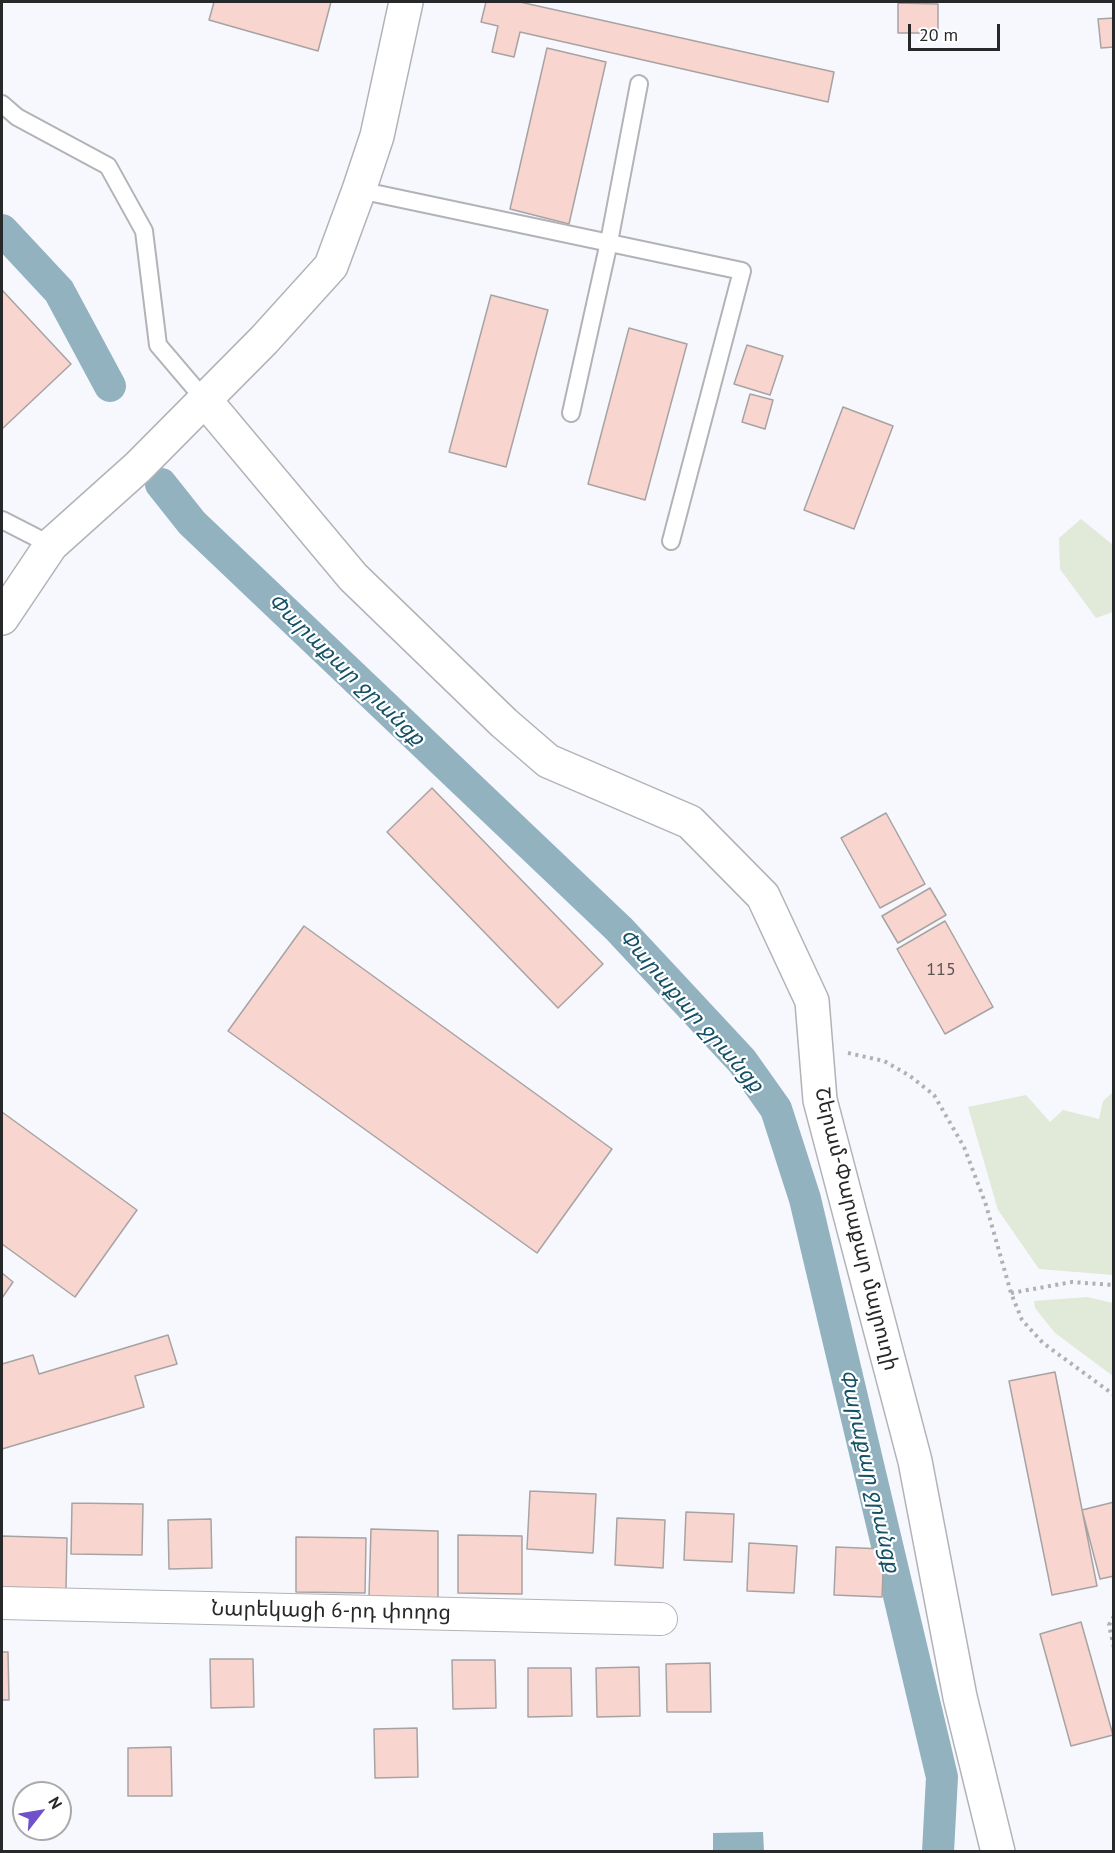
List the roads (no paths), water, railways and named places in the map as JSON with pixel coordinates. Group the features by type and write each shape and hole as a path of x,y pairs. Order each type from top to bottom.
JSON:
{"street":[{"path":"2,618 51,545 138,467 264,340 331,266 376,136 406,2"},
{"name":"Շերամ-Փարաքար մայրուղի","path":"204,399 353,577 504,723 548,761 690,822 763,896 812,1001 820,1100 915,1461 960,1697 998,1851"},
{"name":"Նարեկացի 6-րդ փողոց","path":"2,1603 661,1619"}],"lane":[{"path":"571,413 609,242 639,84"},
{"path":"2,104 17,117 108,166 144,231 158,345 204,399"},
{"path":"359,190 742,271 671,541"},
{"path":"2,520 51,545"}],"water":[{"path":"763,1832 764,1851 713,1851 713,1833"}],"waterway":[{"name":"Փարաքար ջրանցք","path":"2,230 59,291 110,386"},
{"name":"Փարաքար ջրանցք","path":"161,484 192,523 619,929 742,1061 776,1109 805,1199 942,1777 938,1852"}]}
